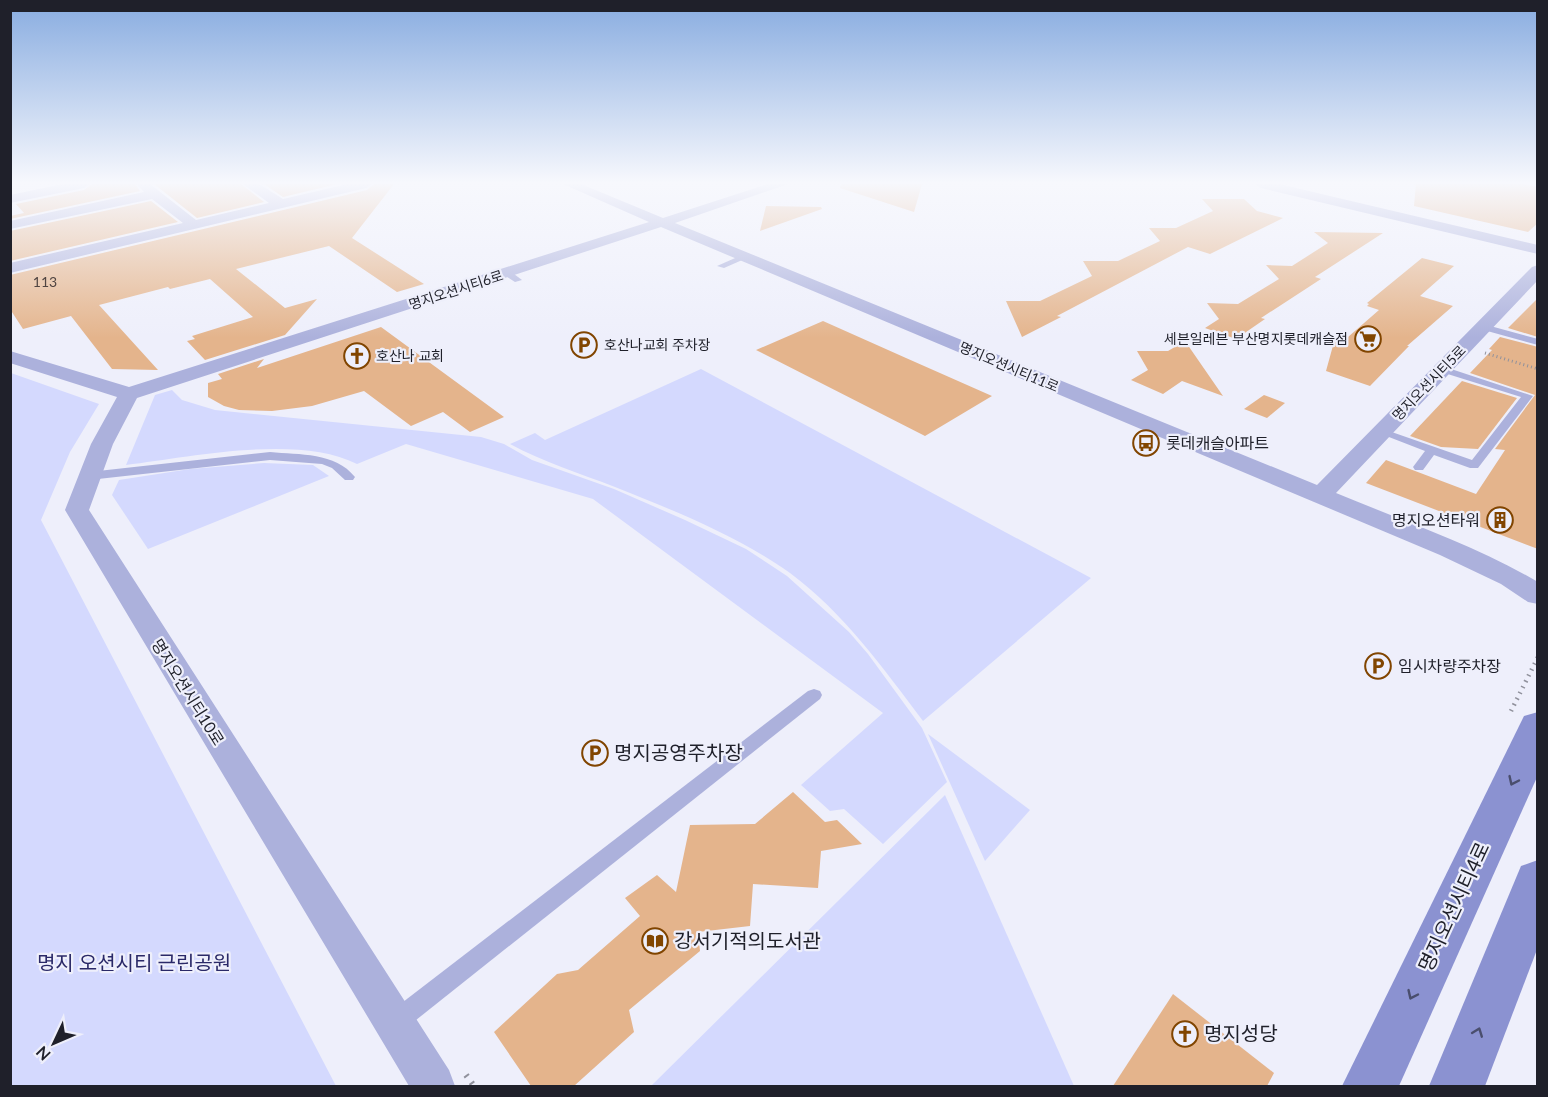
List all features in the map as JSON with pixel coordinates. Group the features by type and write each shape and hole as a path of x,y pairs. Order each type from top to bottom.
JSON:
{"main road":[{"name":"명지오션시티4로","path":"1370,1086 1538,728"},
{"path":"1457,1086 1538,882"}],"street":[{"path":"87,235 99,248"},
{"path":"10,268 152,235"},
{"name":"명지오션시티6로","path":"129,394 512,276 627,235"},
{"name":"명지오션시티11로","path":"692,235 1449,549"},
{"path":"1476,235 1538,250"},
{"name":"명지오션시티5로","path":"1320,496 1538,270"},
{"path":"10,357 129,394"},
{"name":"명지오션시티10로","path":"129,394 102,444 77,510 433,1086"},
{"path":"1449,549 1538,574"},
{"path":"1449,549 1510,578 1538,595"}],"lane":[{"path":"720,266 745,257"},
{"path":"1483,327 1538,342"},
{"path":"1382,432 1474,465 1528,396 1443,369"},
{"path":"1419,467 1432,450"},
{"path":"89,476 270,456 323,461 336,465 349,477"},
{"path":"394,1024 814,696"}],"path":[{"path":"1464,347 1538,369"},
{"path":"462,1068 474,1086"}],"green space":[{"path":"701,369 1091,578 923,721 878,661 845,623 810,589 771,560 683,515 548,462 510,444 535,433 545,440"},
{"name":"명지 오션시티 근린공원","path":"11,373 99,404 70,452 41,520 336,1086 11,1086"},
{"path":"172,390 182,400 215,410 481,437 504,444 532,460 614,489 746,549 787,576 849,632 868,654 922,728 947,782 883,844 844,809 830,811 801,785 883,713 593,499 406,444 357,464 333,455 305,450 275,449 212,453 126,465 155,395"},
{"path":"264,463 313,465 329,476 148,549 112,495 119,480 190,469"},
{"path":"928,734 1030,810 985,861"},
{"path":"945,795 1074,1086 651,1086"}],"building":[{"path":"10,235 121,235 10,261"},
{"path":"177,235 354,235 352,238 424,284 397,292 329,246 236,269 285,308 317,299 285,335 205,360 187,341 195,339 192,336 253,317 210,279 99,305 158,370 112,369 71,316 23,329 10,309 10,275"},
{"path":"1155,235 1248,235 1210,254 1188,247 1022,337 1006,301 1040,301 1092,276 1083,261 1118,261 1160,241"},
{"path":"1318,235 1380,235 1315,277 1321,279 1261,318 1265,319 1236,339 1205,328 1219,319 1207,303 1238,304 1279,279 1266,265 1292,266 1328,243"},
{"path":"1422,258 1454,266 1420,296 1453,306 1407,346 1409,346 1370,386 1326,371 1334,342 1340,344 1379,310 1367,306 1369,304 1367,303"},
{"path":"1538,298 1538,337 1508,328"},
{"path":"823,321 992,396 925,436 756,350"},
{"name":"호산나 교회","path":"381,327 504,417 470,432 443,412 411,426 364,391 312,406 272,411 239,410 224,406 208,397 208,383 222,379 218,374 264,359 257,368"},
{"path":"1500,337 1538,347 1538,549 1366,483 1386,460 1476,494 1505,450 1495,449 1535,395 1470,373 1492,350 1489,349"},
{"path":"1185,341 1223,396 1182,381 1163,394 1131,380 1148,370 1137,351 1168,351"},
{"path":"1462,381 1517,398 1478,449 1441,447 1410,436"},
{"path":"1264,395 1285,403 1267,418 1244,409"},
{"name":"강서기적의도서관","path":"793,792 825,822 837,820 862,844 821,851 818,888 753,884 750,926 698,932 700,951 629,1010 634,1032 574,1086 531,1086 494,1032 557,974 578,970 640,916 625,898 657,875 676,892 690,825 755,824"},
{"name":"명지성당","path":"1173,994 1274,1073 1267,1086 1113,1086"}],"place":[{"name":"세븐일레븐 부산명지롯데캐슬점","path":"1368,339"},
{"name":"호산나교회 주차장","path":"584,345"},
{"name":"호산나 교회","path":"357,356"},
{"name":"롯데캐슬아파트","path":"1146,443"},
{"name":"명지오션타워","path":"1500,520"},
{"name":"임시차량주차장","path":"1378,666"},
{"name":"명지공영주차장","path":"595,753"},
{"name":"강서기적의도서관","path":"655,941"},
{"name":"명지성당","path":"1185,1034"}]}
